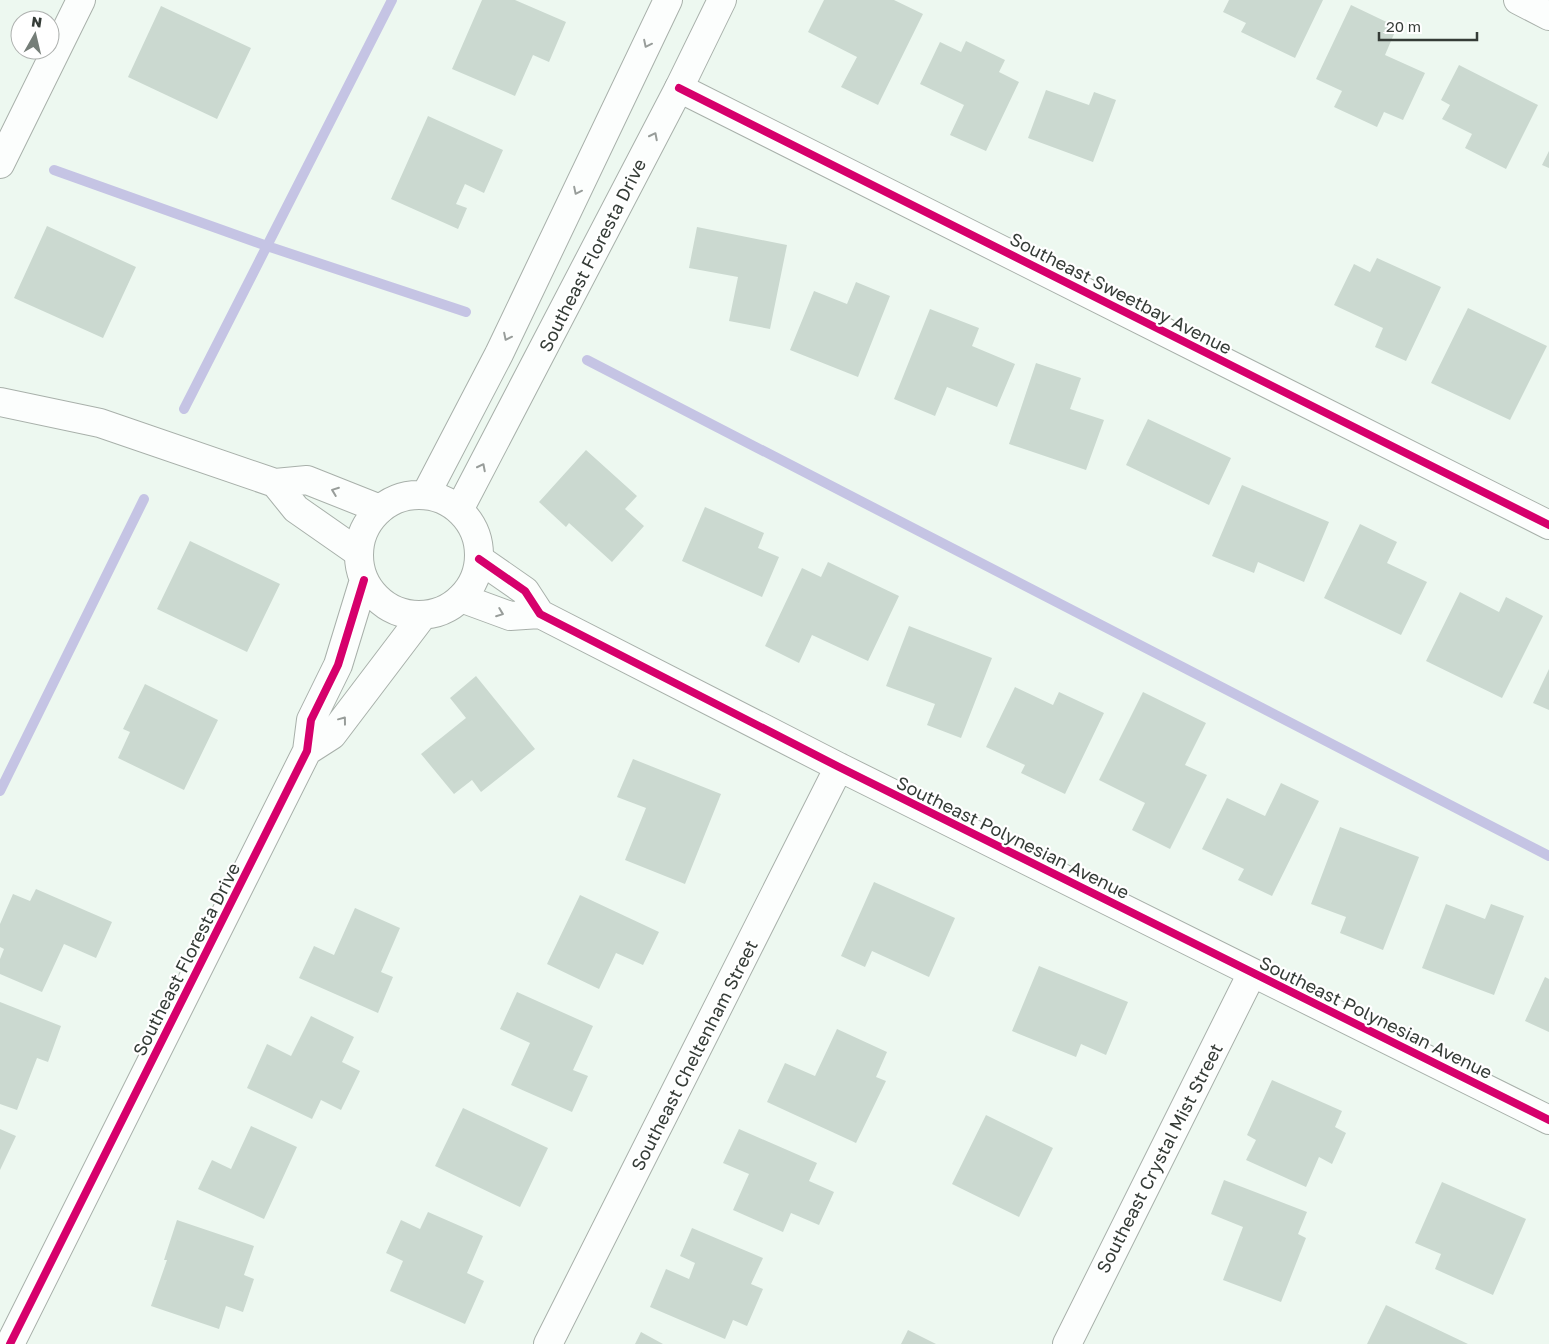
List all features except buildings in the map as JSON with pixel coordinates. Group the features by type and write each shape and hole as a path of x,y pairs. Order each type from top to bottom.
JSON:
{"street":[{"path":"0,164 81,0"},
{"path":"426,494 499,354 668,0"},
{"name":"Southeast Floresta Drive","path":"459,510 679,88 722,0"},
{"path":"1518,0 1549,16"},
{"name":"Southeast Sweetbay Avenue","path":"679,88 1549,525"},
{"path":"0,402 100,423 275,483 307,480 380,509"},
{"path":"275,483 296,509 359,553"},
{"path":"426,494 446,501 459,510 471,525 478,541 479,560 476,574 470,587 461,598 450,606 437,612 423,614 405,613 388,606 374,595 364,580 360,567 359,553 362,537 369,521 380,509 395,499 426,494"},
{"name":"Southeast Polynesian Avenue","path":"479,560 525,591 540,614 839,767 1549,1120"},
{"name":"Southeast Floresta Drive","path":"10,1344 307,751 310,720 338,664 364,580"},
{"path":"461,598 510,616 540,614"},
{"path":"307,751 332,735 423,614"},
{"name":"Southeast Cheltenham Street","path":"548,1344 839,767"},
{"name":"Southeast Crystal Mist Street","path":"1067,1344 1252,973"}],"waterway":[{"path":"184,409 392,0"},
{"path":"54,170 267,246 466,312"},
{"path":"587,360 1549,856"},
{"path":"0,791 144,499"}],"cycle path":[{"path":"679,88 1549,525"},
{"path":"479,559 525,591 540,614 839,767 1549,1120"},
{"path":"10,1344 307,751 311,720 338,665 364,580"}]}
